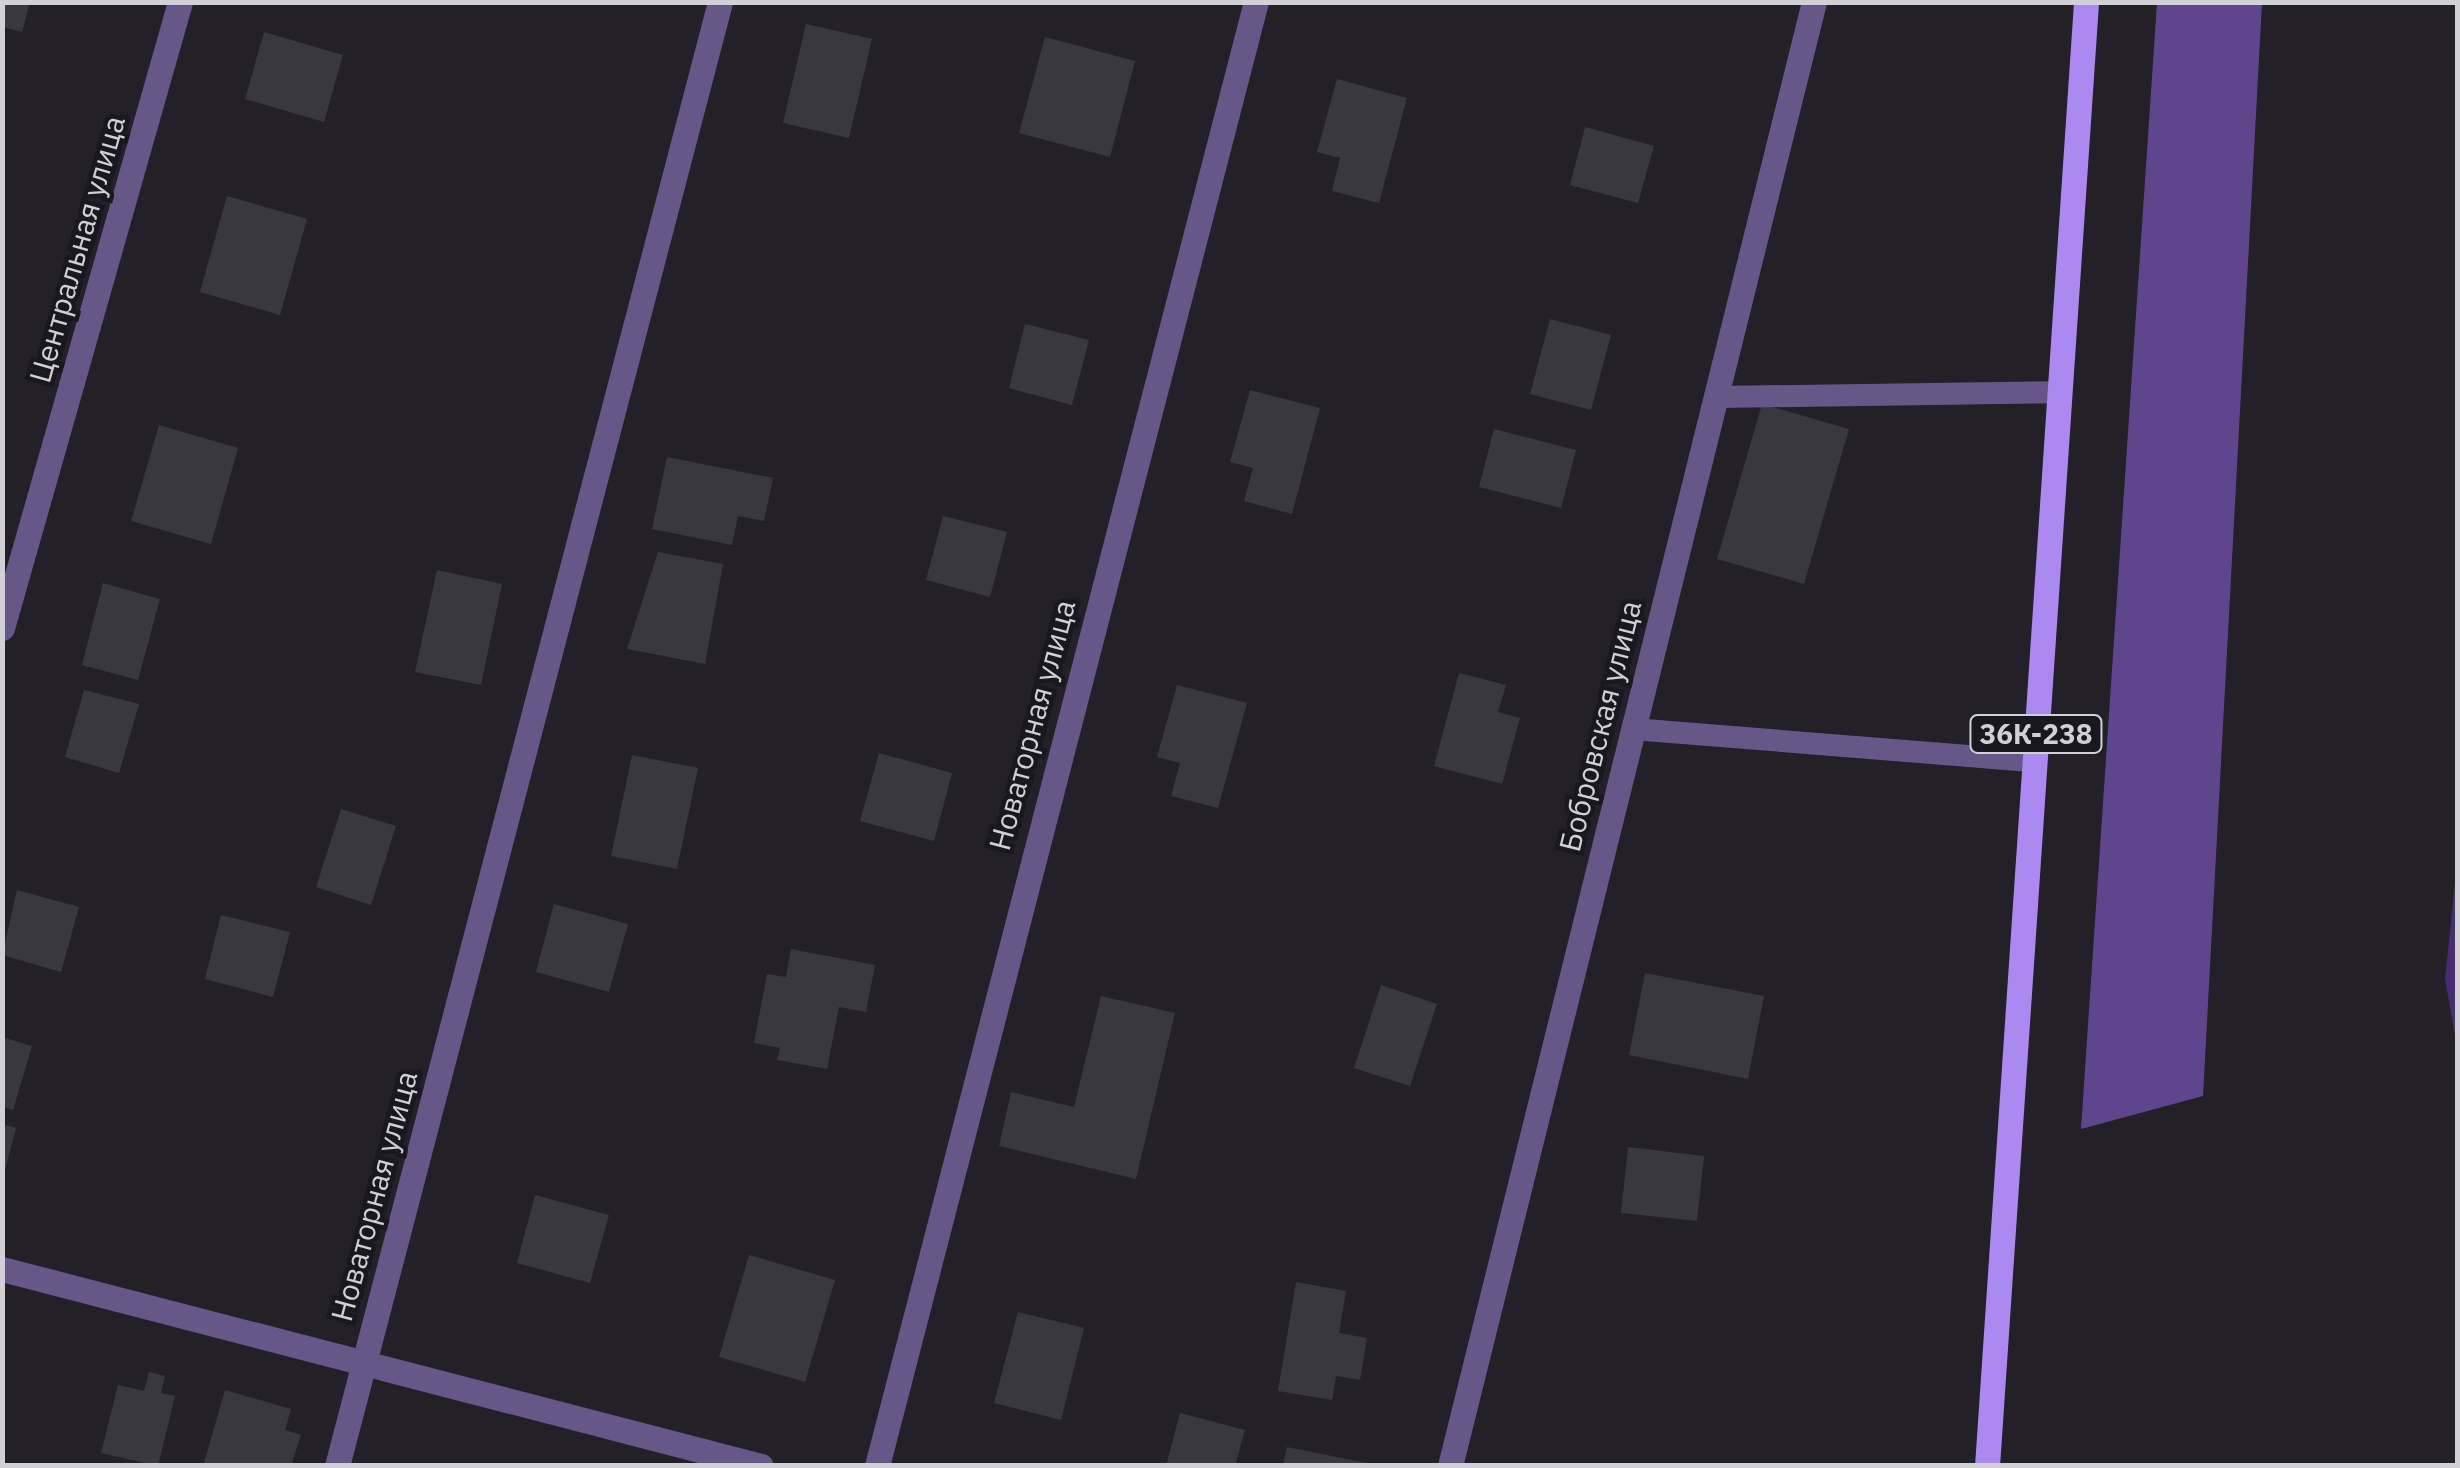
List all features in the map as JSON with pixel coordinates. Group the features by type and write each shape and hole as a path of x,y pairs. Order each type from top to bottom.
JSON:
{"main road":[{"name":"36К-238","path":"1987,1466 2086,2"}],"street":[{"name":"Центральная улица","path":"2,628 180,2"},
{"name":"Новаторная улица","path":"337,1466 720,2"},
{"name":"Новаторная улица","path":"877,1466 1256,2"},
{"name":"Бобровская улица","path":"1450,1466 1814,2"},
{"name":"Новаторная улица","path":"2,1268 761,1466"}],"lane":[{"path":"1717,397 2059,392"},
{"path":"1633,729 2034,761"}],"shaded area":[{"path":"2157,3 2262,3 2203,1096 2081,1129"},
{"path":"2457,863 2457,1047 2445,979"}],"building":[{"path":"2,2 30,2 22,32 2,27"},
{"path":"806,24 872,39 849,138 783,123"},
{"path":"264,32 343,55 324,122 245,99"},
{"path":"1045,37 1135,61 1110,157 1019,133"},
{"path":"1337,79 1407,98 1379,203 1332,191 1340,158 1317,152"},
{"path":"1585,127 1654,146 1638,203 1570,185"},
{"path":"227,196 307,219 280,315 200,292"},
{"path":"1550,319 1611,335 1591,410 1530,394"},
{"path":"1025,324 1089,340 1072,405 1009,388"},
{"path":"1250,390 1320,408 1292,514 1244,501 1253,468 1230,462"},
{"path":"1762,404 1849,429 1804,584 1717,559"},
{"path":"159,425 238,448 211,544 131,521"},
{"path":"1494,429 1576,450 1561,508 1479,487"},
{"path":"667,457 773,478 764,521 738,516 732,545 652,529"},
{"path":"943,516 1007,532 990,597 926,580"},
{"path":"658,552 723,564 705,664 627,649"},
{"path":"437,570 502,584 481,685 415,672"},
{"path":"103,583 160,599 138,680 82,665"},
{"path":"1459,673 1506,685 1498,712 1520,718 1502,784 1434,766"},
{"path":"1177,685 1247,703 1218,808 1171,796 1180,763 1157,757"},
{"path":"84,690 139,704 119,773 65,757"},
{"path":"879,753 952,773 934,841 860,821"},
{"path":"632,755 698,768 677,869 611,856"},
{"path":"341,809 396,826 371,905 316,887"},
{"path":"17,890 79,907 61,972 2,955"},
{"path":"554,904 628,924 609,992 536,972"},
{"path":"221,915 290,932 273,997 205,979"},
{"path":"791,949 875,965 866,1012 839,1007 827,1069 777,1060 780,1048 754,1043 767,974 786,977"},
{"path":"1645,973 1764,996 1748,1079 1629,1055"},
{"path":"1381,985 1437,1004 1410,1086 1354,1068"},
{"path":"1101,996 1175,1013 1136,1179 999,1146 1011,1092 1074,1107"},
{"path":"2,1037 32,1046 13,1110 2,1107"},
{"path":"2,1124 16,1128 4,1174 2,1173"},
{"path":"1628,1147 1704,1156 1697,1221 1621,1213"},
{"path":"535,1195 609,1215 590,1283 517,1263"},
{"path":"749,1255 835,1280 805,1382 719,1357"},
{"path":"1296,1282 1346,1291 1339,1333 1367,1338 1360,1380 1336,1376 1332,1400 1278,1391"},
{"path":"1018,1312 1084,1328 1061,1420 994,1403"},
{"path":"149,1372 165,1376 161,1393 175,1396 158,1466 101,1453 118,1385 144,1391"},
{"path":"225,1390 291,1409 285,1430 301,1435 291,1466 203,1466"},
{"path":"1180,1413 1245,1430 1235,1466 1166,1466"},
{"path":"1287,1447 1372,1464 1372,1466 1283,1466"}]}
